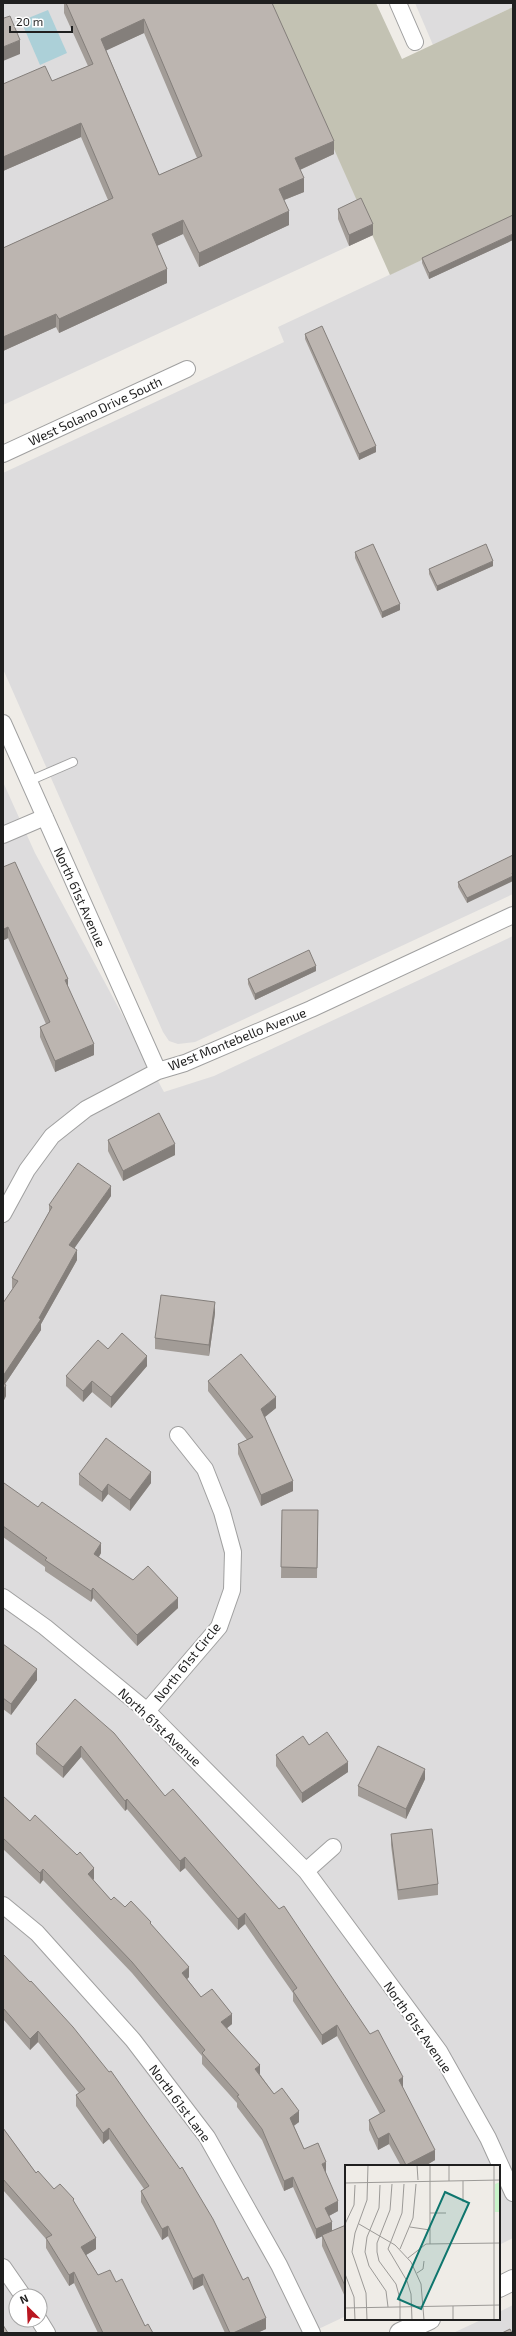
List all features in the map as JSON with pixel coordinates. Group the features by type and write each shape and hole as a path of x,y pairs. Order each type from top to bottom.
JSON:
{"street":[{"path":"398,3 415,42"},
{"name":"West Solano Drive South","path":"3,454 187,369"},
{"name":"North 61st Avenue","path":"3,723 158,1071"},
{"path":"3,835 45,817"},
{"name":"West Montebello Avenue","path":"3,1214 27,1170 52,1136 86,1109 158,1071 185,1063 311,1009 513,915"},
{"name":"North 61st Circle","path":"147,1711 219,1627 232,1590 234,1552 222,1512 205,1469 178,1435"},
{"name":"North 61st Avenue","path":"3,1597 45,1627 147,1711 306,1871 439,2051 488,2138 513,2193"},
{"path":"306,1871 333,1847"},
{"name":"North 61st Lane","path":"3,1904 37,1933 133,2040 207,2137 276,2259 312,2333"},
{"path":"3,2267 17,2288"},
{"path":"500,2286 513,2280"},
{"path":"400,2333 428,2320"}],"lane":[{"path":"29,781 73,762"}],"shaded area":[{"path":"3,3 269,3 373,235 3,405"},
{"path":"269,3 376,3 402,59 513,7 513,217 390,275"},
{"path":"415,3 513,3 513,7 433,45"},
{"path":"513,217 513,894 195,1042 178,1044 169,1041 163,1032 3,669 3,473 284,342 278,327"},
{"path":"3,782 35,853 164,1092 214,1076 513,936 513,2238 500,2244 500,2165 345,2165 345,2316 310,2333 3,2333"},
{"path":"513,2305 513,2333 453,2333 481,2320 500,2320 500,2312"}],"water":[{"path":"48,10 67,53 40,65 21,21"}],"building":[{"path":"66,3 272,3 334,141 295,158 304,178 279,189 289,211 199,253 183,220 152,234 167,269 59,319 56,314 3,337 3,248 113,198 81,123 3,157 3,84 45,66 52,81 93,64","holes":["144,19 202,156 159,175 101,39"]},
{"path":"10,16 20,40 3,47 3,17"},
{"path":"361,198 373,224 349,235 338,209"},
{"path":"513,215 513,234 429,273 422,258"},
{"path":"322,326 376,446 359,454 305,334"},
{"path":"373,544 400,604 382,612 355,552"},
{"path":"486,544 493,561 437,586 429,569"},
{"path":"513,855 513,876 467,898 458,882"},
{"path":"15,862 68,979 65,980 94,1044 55,1061 40,1027 50,1022 8,927 3,928 3,867"},
{"path":"309,950 316,966 255,994 248,979"},
{"path":"159,1113 175,1144 123,1171 108,1140"},
{"path":"78,1163 111,1186 69,1245 77,1250 39,1318 41,1319 3,1376 3,1303 18,1281 12,1278 52,1207 49,1205"},
{"path":"161,1295 215,1302 209,1345 155,1338"},
{"path":"122,1333 147,1356 111,1397 92,1381 83,1391 66,1376 98,1340 108,1349"},
{"path":"241,1354 276,1397 261,1409 293,1481 261,1495 238,1444 253,1437 208,1381"},
{"path":"3,1383 6,1385 3,1391"},
{"path":"106,1438 151,1472 130,1500 108,1484 102,1492 79,1474"},
{"path":"4,1483 38,1507 42,1502 101,1543 94,1554 133,1580 148,1566 178,1598 137,1635 93,1588 91,1591 45,1560 47,1558 3,1526"},
{"path":"282,1510 318,1510 317,1568 281,1567"},
{"path":"3,1644 37,1669 11,1704 3,1698"},
{"path":"75,1699 114,1733 165,1796 173,1789 279,1909 284,1906 370,2034 378,2030 403,2077 399,2080 435,2150 406,2165 389,2133 378,2139 369,2120 385,2111 337,2025 322,2035 293,1991 297,1988 245,1913 238,1919 185,1857 180,1861 127,1799 125,1801 81,1746 63,1767 36,1744"},
{"path":"327,1732 348,1762 302,1793 276,1755 303,1736 309,1745"},
{"path":"378,1746 425,1769 406,1809 358,1786"},
{"path":"3,1796 30,1821 35,1815 77,1855 80,1852 94,1868 88,1874 111,1900 114,1897 125,1907 131,1901 189,1967 182,1973 201,1997 212,1989 232,2014 221,2022 260,2065 255,2069 274,2094 282,2088 299,2111 290,2118 304,2149 318,2143 326,2162 322,2164 338,2201 325,2208 332,2222 316,2229 293,2177 284,2181 262,2129 237,2096 239,2095 202,2053 205,2050 132,1962 43,1869 40,1873 3,1838"},
{"path":"432,1829 438,1884 398,1890 391,1834"},
{"path":"3,1954 30,1982 31,1981 73,2027 109,2072 111,2071 180,2169 182,2167 213,2219 243,2280 248,2277 266,2318 230,2333 203,2274 193,2279 168,2226 162,2229 141,2191 149,2186 109,2128 103,2133 76,2095 85,2089 38,2031 30,2039 3,2008"},
{"path":"3,2128 36,2173 38,2171 54,2189 60,2184 74,2199 73,2200 96,2238 81,2247 98,2275 110,2270 116,2282 122,2279 145,2326 148,2324 153,2333 103,2333 74,2272 69,2275 46,2238 52,2235 3,2179"},
{"path":"345,2225 345,2286 322,2235"},
{"path":"3,2325 8,2333 3,2333"},
{"path":"510,2329 512,2333 502,2333"}]}
